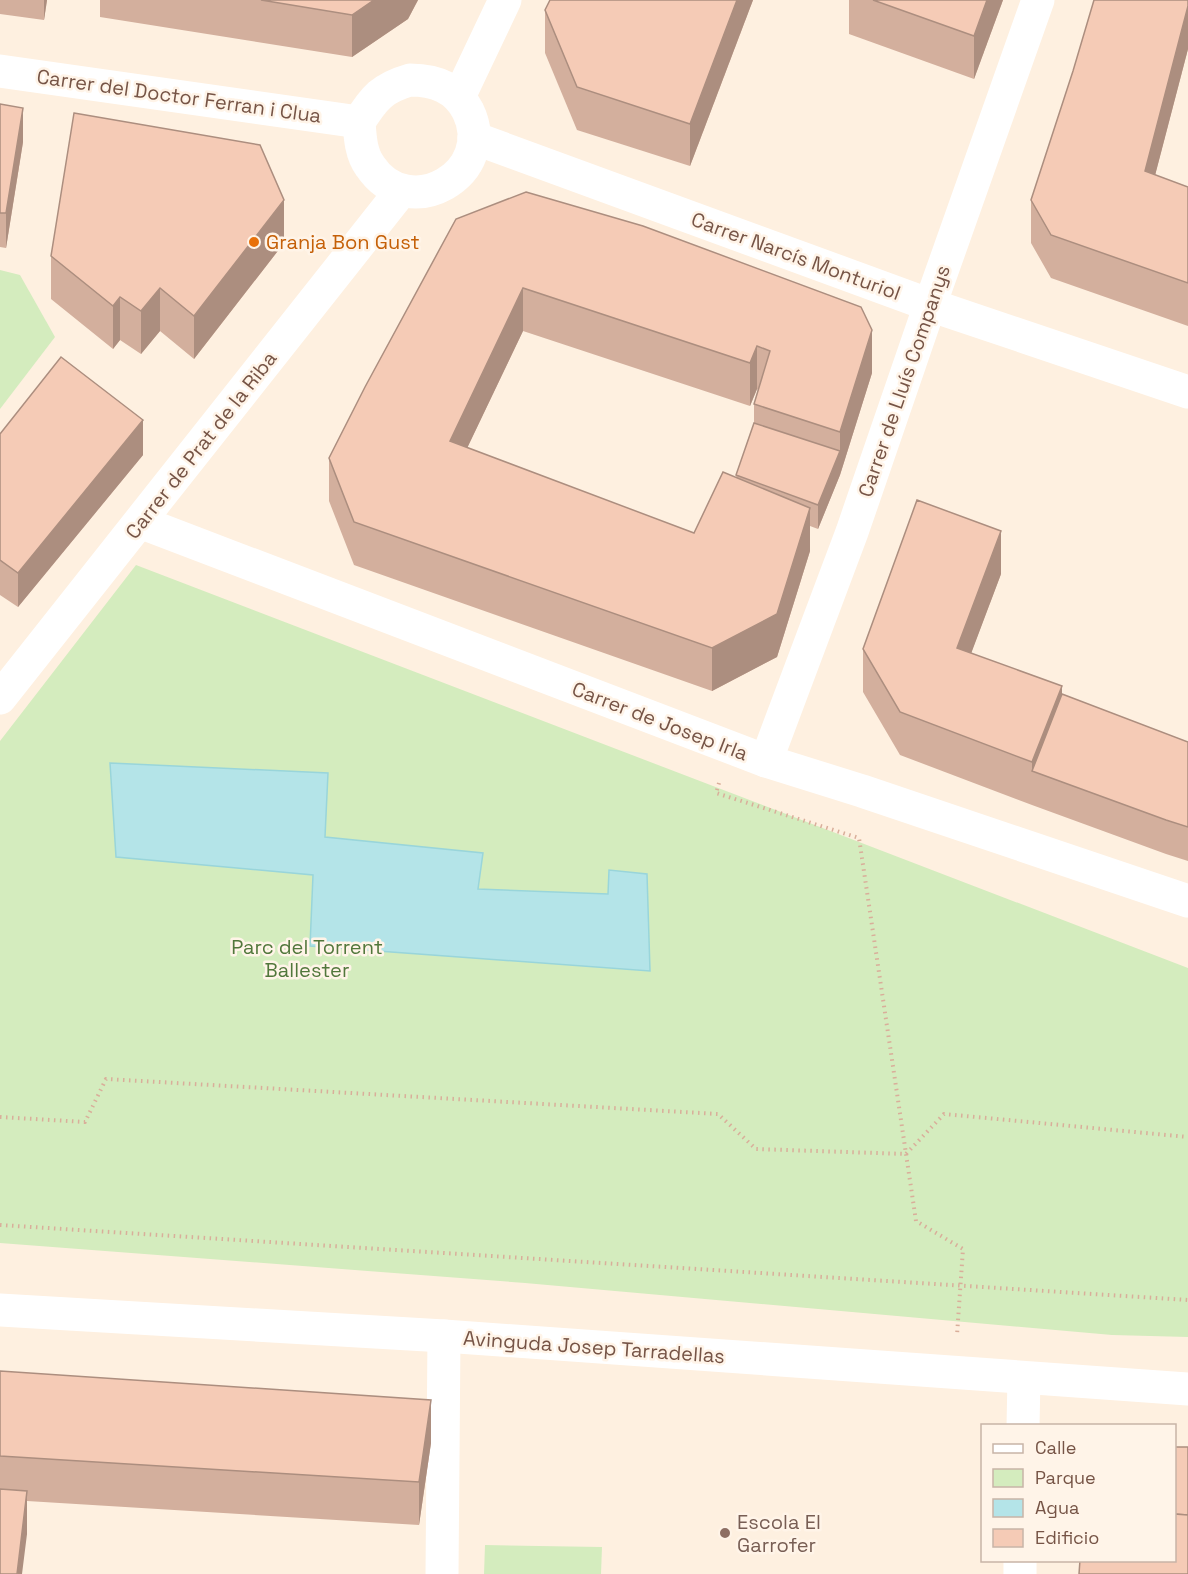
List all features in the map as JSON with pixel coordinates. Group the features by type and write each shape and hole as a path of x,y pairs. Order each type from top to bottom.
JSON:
{"street":[{"path":"459,97 505,0"},
{"name":"Carrer de Lluís Companys","path":"766,761 852,532 1038,0"},
{"name":"Carrer del Doctor Ferran i Clua","path":"0,71 359,122"},
{"path":"410,80 428,80 444,86 459,97 471,117 474,138 470,156 461,171 448,183 433,190 415,193 401,191 381,180 369,165 362,147 359,122 377,95 392,85 410,80"},
{"name":"Carrer Narcís Monturiol","path":"474,138 930,305 1188,392"},
{"name":"Carrer de Prat de la Riba","path":"0,698 401,191"},
{"name":"Carrer de Josep Irla","path":"140,522 766,761 1188,901"},
{"name":"Avinguda Josep Tarradellas","path":"0,1310 444,1336 1188,1389"},
{"path":"442,1574 444,1336"},
{"path":"1023,1424 1024,1378"}],"path":[{"path":"731,748 716,793 859,838 916,1221 963,1249 954,1373"},
{"path":"0,1117 85,1122 106,1079 718,1114 756,1149 906,1154 944,1114 1188,1137"},
{"path":"0,1225 1188,1300"}],"green space":[{"path":"0,270 20,275 55,337 0,409"},
{"name":"Parc del Torrent Ballester","path":"136,565 1188,968 1188,1337 1112,1335 525,1283 0,1243 0,741"},
{"path":"485,1545 602,1547 601,1574 484,1574"}],"water":[{"path":"110,763 328,773 325,837 483,853 478,889 608,894 609,870 647,874 650,971 310,946 313,875 116,857"}],"building":[{"path":"261,0 374,0 352,15"},
{"path":"550,0 737,0 690,124 577,87 545,10"},
{"path":"873,0 987,0 974,36"},
{"path":"1094,0 1188,0 1145,171 1188,187 1188,283 1051,235 1031,200"},
{"path":"0,104 23,108 6,213 0,213"},
{"path":"74,113 260,145 284,200 194,316 160,288 141,311 120,297 113,306 51,256"},
{"path":"526,192 643,226 861,307 872,330 840,432 754,404 770,351 757,346 750,363 523,288 450,441 694,533 723,472 810,508 777,614 712,648 354,522 329,458 365,387 456,219"},
{"path":"61,357 143,420 18,573 0,560 0,434"},
{"path":"754,423 840,451 818,505 736,475"},
{"path":"917,500 1001,531 957,648 1062,686 1032,762 900,712 863,649"},
{"path":"1062,694 1188,742 1188,827 1032,771"},
{"path":"0,1371 431,1400 419,1482 0,1456"},
{"path":"1176,1447 1188,1447 1188,1515 1176,1514"},
{"path":"0,1489 27,1491 17,1574 0,1574"},
{"path":"1176,1514 1188,1515 1188,1574 1079,1574 1080,1562 1176,1562"}],"place":[{"name":"Granja Bon Gust","path":"254,242"},
{"name":"Escola El Garrofer","path":"725,1533"}]}
